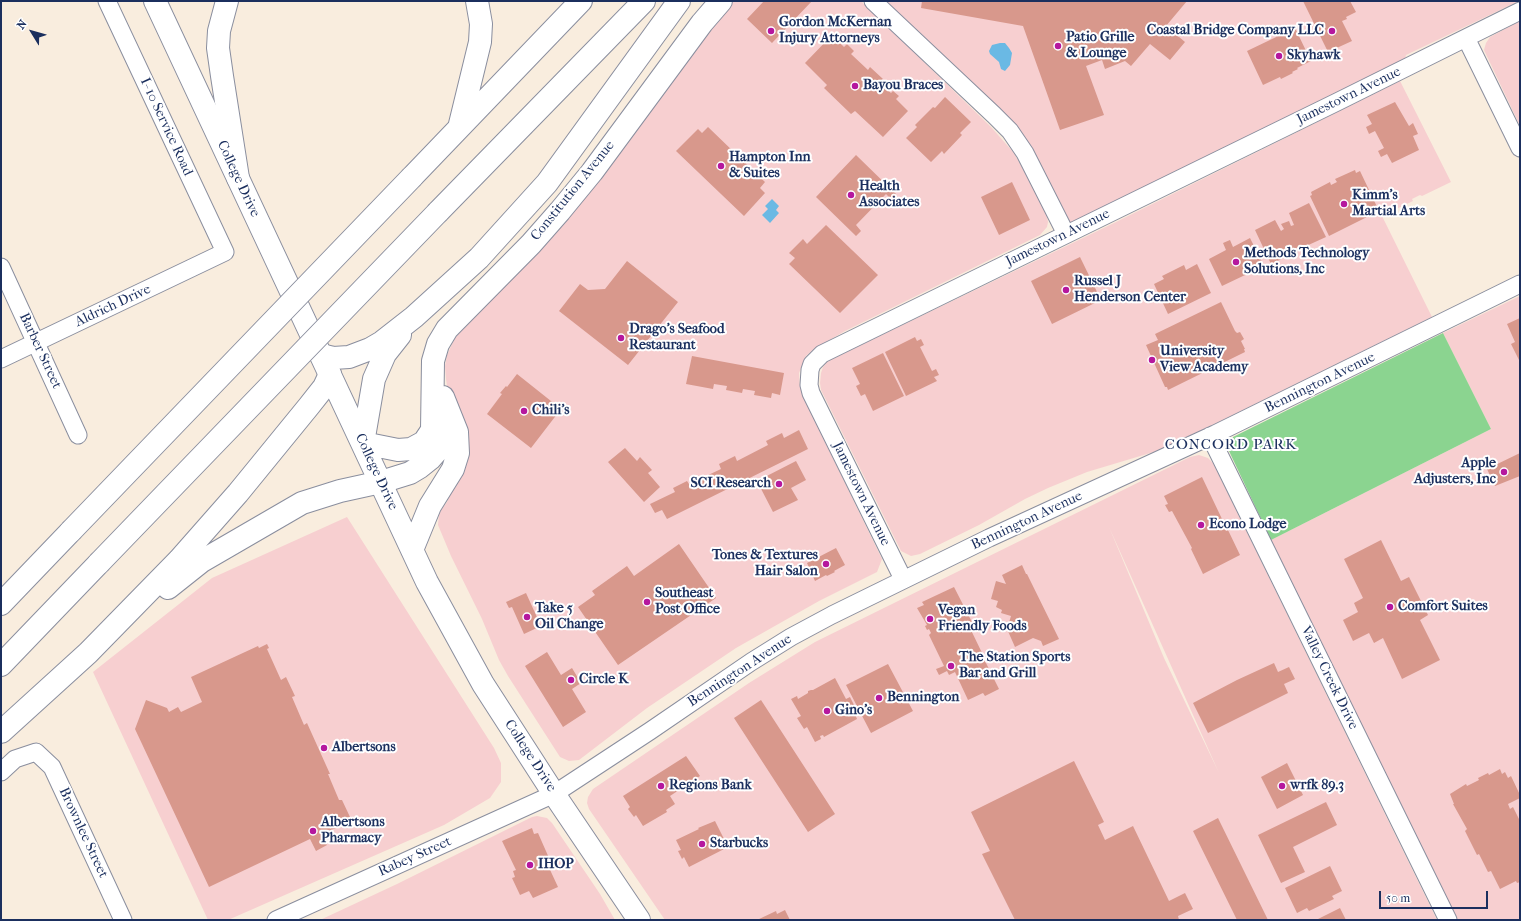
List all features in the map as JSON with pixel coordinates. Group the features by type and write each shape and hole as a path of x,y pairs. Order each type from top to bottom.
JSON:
{"main road":[{"name":"College Drive","path":"155,1 427,582 483,684 554,794 639,920"},
{"path":"227,1 219,31 218,48 238,178"},
{"path":"459,128 480,42 481,24 477,1"},
{"path":"1,604 581,1"},
{"path":"1,665 438,212 644,1"},
{"path":"1,732 88,653 179,560 233,498 324,387 326,364 333,358 341,358 360,353 382,342 414,317 479,258 547,184 679,1"},
{"name":"Constitution Avenue","path":"88,653 202,561 222,549 302,503 340,491 380,482 410,473 420,467 437,451 445,429 433,361 438,344 447,329 560,211 592,172 702,23 721,1"},
{"path":"363,443 374,379 377,370 385,354 414,317"},
{"name":"Constitution Avenue","path":"363,443 398,450 411,449 424,442 432,430 438,388"},
{"name":"Constitution Avenue","path":"412,550 430,506 449,477 456,462 458,444 457,432 438,388"}],"street":[{"name":"I- 10 Service Road","path":"107,1 225,252"},
{"path":"873,1 994,115 1010,132 1025,153 1066,234"},
{"name":"Jamestown Avenue","path":"903,580 811,393 808,377 812,364 817,358 828,350 1520,11"},
{"path":"1466,38 1520,148"},
{"name":"Aldrich Drive","path":"1,359 225,252"},
{"name":"Barber Street","path":"1,267 78,435"},
{"name":"Bennington Avenue","path":"554,794 766,652 832,615 1009,528 1210,436 1520,284"},
{"name":"Valley Creek Drive","path":"1210,436 1448,920"},
{"name":"Brownlee Street","path":"1,772 15,759 36,752 52,767 124,920"},
{"name":"Rabey Street","path":"276,920 554,794"}],"shaded area":[{"path":"732,1 861,1 991,127 1014,153 1047,216 1047,227 1040,235 845,331 814,349 806,356 799,373 800,387 809,409 882,559 877,572 819,601 736,648 647,708 579,760 569,761 560,757 499,660 482,619 451,556 438,525 439,513 447,502 459,469 446,379 445,366 447,355 458,331"},
{"path":"872,1 1519,1 1406,55 1402,70 1066,234 1025,153"},
{"path":"1520,21 1520,126 1484,50 1490,37"},
{"path":"1400,81 1451,182 1422,196 1420,195 1412,199 1413,201 1382,216 1432,317 1157,451 1087,472 1048,488 979,525 920,554 911,556 901,551 821,390 821,373 827,362 1114,223"},
{"path":"1520,296 1520,920 1458,920 1271,540 1491,429 1443,333"},
{"path":"1199,455 1208,458 1213,463 1437,920 665,920 589,809 587,803 588,797 593,789 749,683 815,642 1190,457","holes":["1109,527 1219,773 1164,658"]},
{"path":"347,517 494,748 501,763 501,782 490,798 444,825 228,920 208,920 93,672 212,578"},
{"path":"537,816 547,818 552,823 600,894 615,920 320,920 397,884 532,817"}],"green space":[{"path":"1443,333 1491,429 1271,540 1229,451 1228,447 1233,437"}],"water":[{"path":"1005,43 1012,53 1010,65 1005,71 1001,69 999,62 990,54 989,51 992,45"},
{"path":"772,199 779,206 776,210 779,213 770,223 762,215 768,209 765,206"}],"building":[{"name":"Gordon McKernan Injury Attorneys","path":"764,1 812,1 772,43 747,19"},
{"path":"922,1 1187,1 1166,26 1185,42 1170,60 1150,44 1131,66 1125,61 1105,69 1102,60 1086,66 1104,115 1060,130 1023,26 921,8"},
{"name":"Coastal Bridge Company LLC","path":"1303,1 1350,1 1356,12 1346,17 1347,19 1342,21 1352,41 1328,52"},
{"name":"Skyhawk","path":"1295,28 1311,61 1297,68 1298,69 1292,72 1293,73 1281,79 1280,77 1263,85 1247,51"},
{"name":"Bayou Braces","path":"832,35 844,47 847,44 854,51 851,54 868,70 870,67 883,79 879,82 891,93 893,91 899,96 896,99 908,111 883,137 855,111 851,114 824,88 827,85 805,63"},
{"path":"945,97 971,122 960,133 962,135 944,154 942,151 931,162 906,138 917,127 915,125 933,107 935,108"},
{"path":"1395,102 1409,126 1413,123 1418,134 1413,136 1419,150 1392,163 1387,154 1381,157 1378,151 1384,148 1375,131 1369,134 1366,127 1372,124 1367,115"},
{"name":"Hampton Inn & Suites","path":"708,127 765,182 760,188 765,193 744,216 676,151 698,129 702,133"},
{"name":"Health Associates","path":"856,155 896,194 891,199 886,194 856,225 861,231 856,236 816,197"},
{"name":"Kimm's Martial Arts","path":"1355,170 1356,173 1360,171 1379,211 1329,236 1310,196 1312,195 1311,192 1330,182 1331,185 1337,182 1335,179"},
{"path":"1012,182 1030,220 999,235 981,197"},
{"path":"1309,203 1326,237 1304,247 1303,245 1290,251 1292,254 1271,264 1255,230 1275,220 1281,231 1284,229 1281,224 1289,221 1291,226 1294,225 1289,213"},
{"path":"826,225 878,275 840,313 789,264 795,258 789,253 803,239 807,244"},
{"name":"Methods Technology Solutions, Inc","path":"1250,238 1264,266 1222,286 1209,259 1226,250 1223,243 1230,240 1233,247"},
{"name":"Russel J Henderson Center","path":"1080,257 1101,300 1052,324 1031,281"},
{"name":"Drago's Seafood Restaurant","path":"627,261 678,302 628,365 559,311 580,284 588,290 605,289"},
{"path":"1197,264 1211,293 1168,314 1154,284 1164,279 1162,276 1184,265 1186,270"},
{"path":"1221,302 1235,331 1237,333 1240,332 1244,339 1241,341 1245,352 1168,390 1167,387 1165,387 1146,345 1158,340 1155,334"},
{"path":"1520,318 1520,362 1511,344 1515,342 1507,324"},
{"path":"915,337 917,341 921,339 924,345 920,347 932,371 936,369 939,375 934,377 937,381 906,396 885,352"},
{"path":"883,353 904,396 873,411 865,394 861,396 856,386 860,384 852,368"},
{"path":"692,356 784,373 780,395 772,393 771,398 754,395 755,391 743,389 742,393 726,390 727,386 714,384 713,389 686,384"},
{"name":"Chili's","path":"517,374 561,409 531,448 487,414 502,394 500,393 506,386 507,387"},
{"path":"799,430 808,449 667,519 662,510 655,513 650,504 675,492 673,488 687,481 689,484 721,469 719,464 735,456 737,461 768,445 766,441 782,433 784,438"},
{"path":"625,448 637,461 640,457 652,470 648,473 660,487 644,502 608,462"},
{"name":"Apple Adjusters, Inc","path":"1520,453 1520,476 1495,486 1487,469"},
{"name":"SCI Research","path":"796,461 806,480 791,488 798,500 773,512 757,481"},
{"name":"Econo Lodge","path":"1202,477 1222,519 1221,521 1226,531 1228,530 1240,555 1203,574 1191,549 1192,548 1172,511 1169,512 1165,505 1168,504 1164,496"},
{"name":"Comfort Suites","path":"1381,540 1401,581 1409,577 1428,615 1420,620 1440,660 1402,679 1383,638 1374,643 1369,633 1353,641 1343,620 1358,612 1354,603 1363,598 1344,559"},
{"name":"Southeast Post Office","path":"679,544 716,598 618,665 578,607 595,595 592,591 627,566 634,576"},
{"name":"Tones & Textures Hair Salon","path":"836,548 845,565 834,571 835,572 815,581 807,563"},
{"path":"1022,565 1059,639 1043,646 1041,641 1033,638 1015,647 1007,629 1011,616 1001,613 1002,610 996,607 998,601 991,599 996,581 1006,584 1002,575"},
{"path":"954,587 974,626 970,628 983,655 973,660 974,661 983,657 999,689 985,696 983,693 968,700 955,672 949,675 947,671 939,675 936,669 944,666 929,635 931,633 929,629 927,630 925,626 927,625 917,608 924,605 922,602"},
{"name":"Take 5 Oil Change","path":"526,593 541,626 524,634 512,607 509,608 506,602"},
{"path":"267,644 269,648 267,649 281,680 286,677 295,696 292,697 304,725 307,723 330,774 328,774 339,800 342,800 350,817 338,822 340,826 322,834 327,845 316,851 310,839 209,887 135,729 146,700 167,708 169,712 178,707 181,712 202,702 191,677 258,646 259,648"},
{"name":"Circle K","path":"547,652 561,675 572,668 581,683 572,689 586,712 563,727 525,666"},
{"path":"1274,663 1278,672 1289,667 1295,679 1284,684 1288,693 1208,733 1193,703"},
{"name":"Bennington","path":"888,664 913,711 871,733 846,685"},
{"name":"Gino's","path":"835,678 846,699 850,697 854,705 851,707 852,710 854,708 857,713 855,714 857,719 824,737 823,735 820,736 821,739 815,742 807,727 804,729 797,718 801,716 791,699 797,696 798,699 808,693 808,691 813,690"},
{"path":"761,700 835,814 808,832 734,718"},
{"name":"Regions Bank","path":"686,756 700,776 670,796 675,804 666,810 667,812 643,826 636,815 634,817 628,809 630,807 623,796"},
{"path":"1074,761 1104,822 1098,825 1105,840 1133,826 1169,901 1185,893 1193,909 1178,916 1179,920 1015,920 982,854 990,851 971,812"},
{"name":"wrfk 89.3","path":"1287,763 1303,795 1277,809 1261,777"},
{"path":"1500,769 1502,774 1505,772 1508,778 1511,776 1520,795 1520,798 1508,804 1510,809 1513,807 1520,821 1520,882 1517,883 1516,881 1500,889 1491,871 1488,872 1479,854 1477,855 1465,831 1467,829 1453,804 1450,794 1466,784 1467,786 1479,780 1478,778 1488,773 1489,775"},
{"path":"1326,802 1337,825 1293,847 1305,872 1281,883 1258,835"},
{"path":"1218,818 1268,920 1237,920 1193,831"},
{"name":"Starbucks","path":"715,821 728,847 689,867 684,857 682,859 678,851 681,850 676,840"},
{"name":"IHOP","path":"532,828 534,834 538,833 549,858 545,859 558,887 533,898 529,891 520,895 512,878 515,877 513,871 516,870 502,841"},
{"path":"1330,866 1342,891 1332,896 1334,899 1309,911 1307,908 1297,913 1285,888"},
{"path":"1340,908 1346,920 1316,920"},
{"path":"785,910 790,920 757,920 776,911 777,914"}],"place":[{"name":"Gordon McKernan Injury Attorneys","path":"771,31"},
{"name":"Coastal Bridge Company LLC","path":"1332,31"},
{"name":"Patio Grille & Lounge","path":"1058,46"},
{"name":"Skyhawk","path":"1279,56"},
{"name":"Bayou Braces","path":"855,86"},
{"name":"Hampton Inn & Suites","path":"721,166"},
{"name":"Health Associates","path":"851,195"},
{"name":"Kimm's Martial Arts","path":"1344,204"},
{"name":"Methods Technology Solutions, Inc","path":"1236,262"},
{"name":"Russel J Henderson Center","path":"1066,290"},
{"name":"Drago's Seafood Restaurant","path":"621,338"},
{"name":"University View Academy","path":"1152,360"},
{"name":"Chili's","path":"524,411"},
{"name":"Apple Adjusters, Inc","path":"1504,472"},
{"name":"SCI Research","path":"779,484"},
{"name":"Econo Lodge","path":"1201,525"},
{"name":"Tones & Textures Hair Salon","path":"826,564"},
{"name":"Southeast Post Office","path":"647,602"},
{"name":"Comfort Suites","path":"1390,607"},
{"name":"Take 5 Oil Change","path":"527,617"},
{"name":"Vegan Friendly Foods","path":"930,619"},
{"name":"The Station Sports Bar and Grill","path":"951,666"},
{"name":"Circle K","path":"571,680"},
{"name":"Bennington","path":"879,698"},
{"name":"Gino's","path":"827,711"},
{"name":"Albertsons","path":"324,748"},
{"name":"Regions Bank","path":"661,786"},
{"name":"wrfk 89.3","path":"1282,786"},
{"name":"Albertsons Pharmacy","path":"313,831"},
{"name":"Starbucks","path":"702,844"},
{"name":"IHOP","path":"530,865"}],"district":[{"name":"CONCORD PARK","path":"1231,445"}]}
